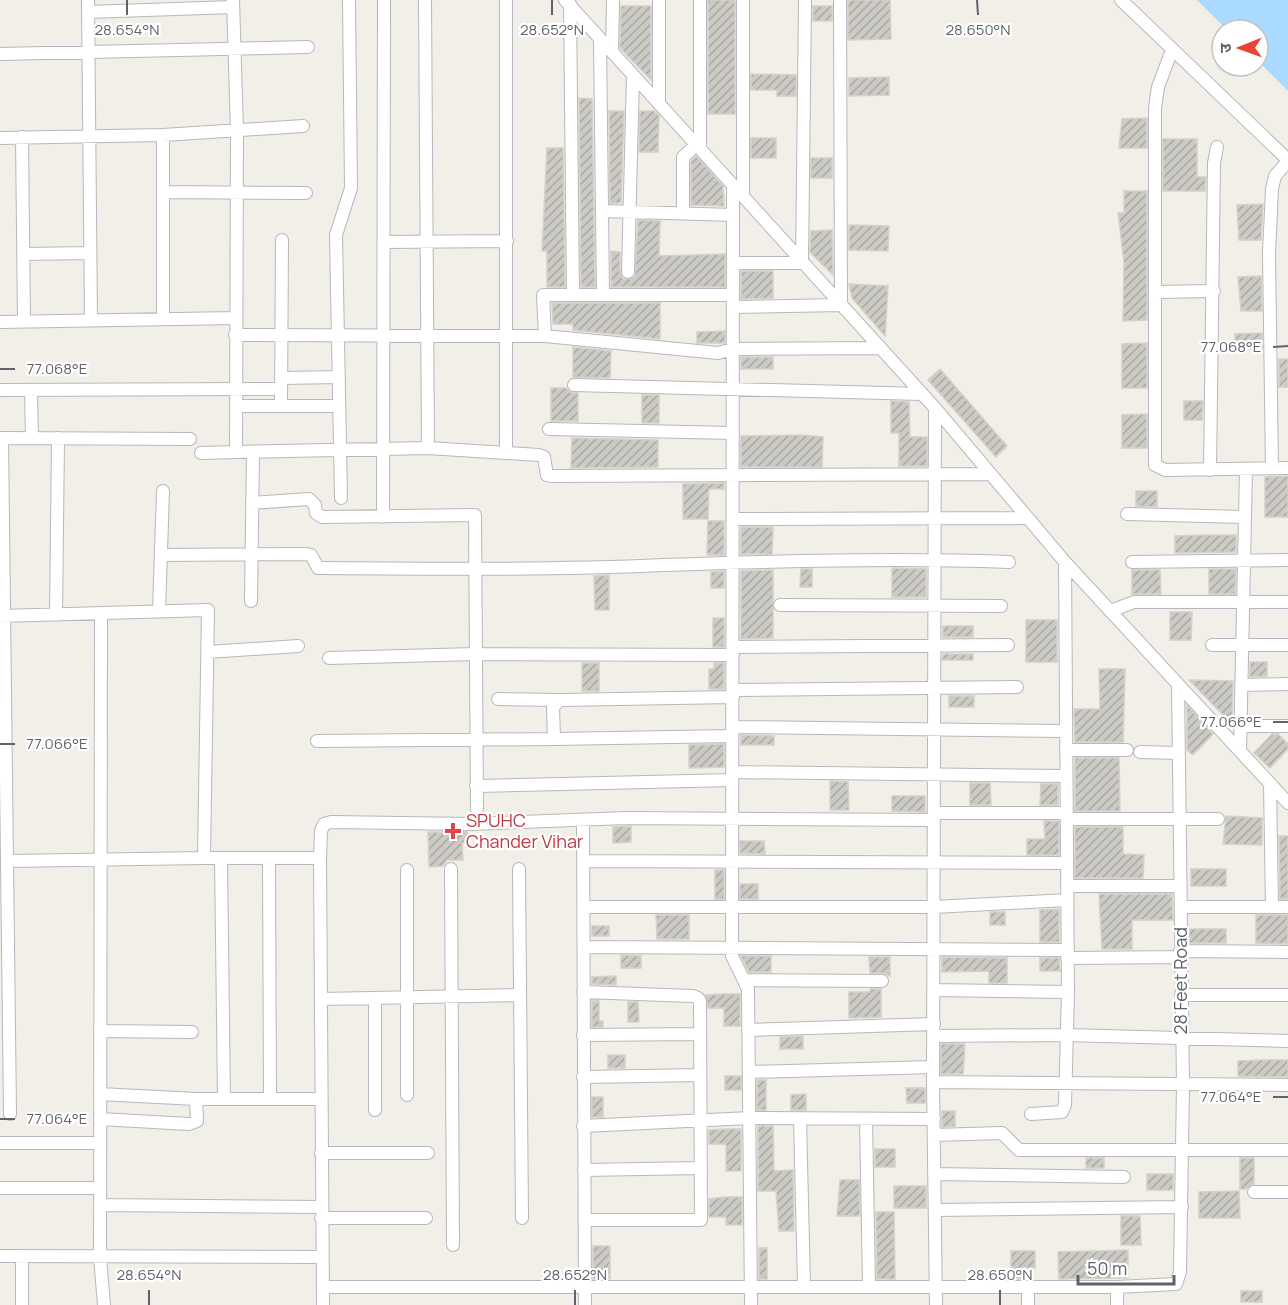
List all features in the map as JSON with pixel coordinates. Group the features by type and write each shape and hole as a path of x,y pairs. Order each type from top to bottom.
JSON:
{"street":[{"path":"341,498 336,235 351,188 349,0"},
{"path":"383,517 384,0"},
{"path":"425,0 428,448"},
{"path":"506,0 506,452"},
{"path":"612,52 613,0"},
{"path":"659,0 659,104"},
{"path":"698,147 700,0"},
{"path":"743,0 743,196"},
{"path":"802,263 805,0"},
{"path":"840,0 842,305"},
{"path":"1121,0 1288,160 1275,176 1272,189 1269,254 1272,468"},
{"path":"568,2 922,394 991,474 1025,518 1288,802"},
{"path":"568,2 573,295"},
{"path":"91,320 88,6 233,4 237,130 236,452"},
{"path":"600,39 603,295"},
{"path":"0,54 308,47"},
{"path":"1172,50 1156,98 1155,465 1165,470 1288,468"},
{"path":"628,272 633,75"},
{"path":"0,138 164,135 303,126"},
{"path":"163,319 164,135"},
{"path":"22,137 24,322"},
{"path":"683,213 683,157 698,147"},
{"path":"1210,470 1214,163 1217,147"},
{"path":"733,185 732,906 733,960 748,989 751,1305"},
{"path":"164,192 306,193"},
{"path":"602,211 733,215"},
{"path":"281,406 282,240"},
{"path":"384,242 507,241"},
{"path":"23,254 90,253"},
{"path":"733,263 802,263"},
{"path":"1155,292 1214,291"},
{"path":"545,336 543,295 603,295 842,305"},
{"path":"0,322 235,318"},
{"path":"236,335 545,336 718,353 733,349 880,348"},
{"path":"0,390 236,389 339,377"},
{"path":"574,385 922,394"},
{"path":"31,390 32,438"},
{"path":"236,406 339,406"},
{"path":"934,408 933,1082 936,1305"},
{"path":"549,429 733,433"},
{"path":"10,1114 6,1053 4,880 8,861 3,755 1,438 190,439"},
{"path":"56,615 58,438"},
{"path":"201,453 428,448 506,452 544,457 547,475 552,476 991,474"},
{"path":"251,601 253,452"},
{"path":"1240,751 1246,469"},
{"path":"159,611 163,491"},
{"path":"252,502 309,499 315,505 316,513 322,517 475,515 477,809"},
{"path":"1127,514 1245,517"},
{"path":"733,519 1025,518"},
{"path":"161,555 307,554 311,555 318,568 476,569 733,562 934,560 1009,562"},
{"path":"1132,562 1288,560"},
{"path":"1032,1114 1063,1111 1066,1082 1068,992 1065,562"},
{"path":"1110,611 1134,602 1288,602"},
{"path":"780,605 934,603 1001,606"},
{"path":"2,616 207,610 204,858"},
{"path":"101,613 99,1257 105,1305"},
{"path":"329,658 733,651 934,644 1008,645"},
{"path":"1212,645 1288,645"},
{"path":"208,652 298,646"},
{"name":"28 Feet Road","path":"1117,1287 1172,1285 1179,1279 1183,1086 1178,684"},
{"path":"1241,685 1288,684"},
{"path":"498,699 560,700 1017,687"},
{"path":"554,739 553,707 560,700"},
{"path":"1240,726 1288,726"},
{"path":"317,741 476,741 732,732 1066,731"},
{"path":"1066,750 1127,750"},
{"path":"1140,753 1179,753"},
{"path":"476,786 732,776 1066,776"},
{"path":"1270,783 1272,907"},
{"path":"323,1305 320,858 321,831 324,824 331,822 470,824 583,820 731,821 1067,816 1218,819"},
{"path":"583,820 585,1305"},
{"path":"8,861 100,858 320,858"},
{"path":"220,858 224,1099"},
{"path":"269,858 270,1099"},
{"path":"584,861 1067,863"},
{"path":"451,869 453,1245"},
{"path":"519,869 522,1218"},
{"path":"407,870 407,1095"},
{"path":"1067,886 1180,886"},
{"path":"584,907 934,907 1067,900"},
{"path":"1180,908 1288,907"},
{"path":"584,947 934,949 1067,954 1288,952"},
{"path":"744,980 882,981"},
{"path":"934,990 1068,992"},
{"path":"583,992 698,998 700,1034 701,1220 585,1220"},
{"path":"321,999 520,995"},
{"path":"1181,995 1288,995"},
{"path":"375,998 375,1110"},
{"path":"748,1030 934,1030 1288,1041"},
{"path":"100,1031 192,1032"},
{"path":"583,1035 700,1034"},
{"path":"749,1072 933,1067"},
{"path":"583,1077 699,1075"},
{"path":"933,1082 1066,1082 1183,1086 1288,1085"},
{"path":"100,1094 196,1099 321,1099"},
{"path":"100,1119 189,1124 197,1121 196,1099"},
{"path":"583,1126 750,1118 934,1119"},
{"path":"800,1119 804,1286"},
{"path":"866,1119 869,1286"},
{"path":"934,1135 1000,1133 1019,1150 1288,1150"},
{"path":"0,1143 100,1143"},
{"path":"321,1153 428,1153"},
{"path":"584,1170 700,1168"},
{"path":"934,1174 1124,1177"},
{"path":"0,1188 100,1188"},
{"path":"1254,1192 1288,1192"},
{"path":"100,1205 426,1218"},
{"path":"935,1210 1182,1207"},
{"path":"0,1256 321,1257"},
{"path":"22,1256 22,1305"},
{"path":"323,1287 1117,1287 1117,1305"},
{"path":"1028,1287 1028,1305"}],"water":[{"path":"1197,0 1288,0 1288,91 1270,73 1270,18 1215,18"}],"building":[{"path":"708,0 735,0 735,114 708,114"},
{"path":"848,0 890,0 891,39 848,40"},
{"path":"621,6 651,6 651,80 620,48"},
{"path":"813,6 832,6 832,21 813,21"},
{"path":"751,74 796,75 796,96 777,96 777,90 751,90"},
{"path":"889,77 889,95 849,96 849,78"},
{"path":"579,98 592,99 595,287 581,287"},
{"path":"609,111 624,111 621,203 610,203"},
{"path":"640,111 654,111 659,115 658,152 639,152"},
{"path":"1147,118 1147,148 1119,148 1122,119"},
{"path":"751,138 776,138 776,158 751,158"},
{"path":"1163,139 1197,139 1197,177 1206,177 1205,191 1163,191"},
{"path":"547,148 563,148 565,287 547,287 547,251 542,251"},
{"path":"696,156 723,186 724,206 691,205 691,161"},
{"path":"811,158 832,158 832,178 811,178"},
{"path":"1124,191 1147,191 1147,320 1123,321 1124,262 1118,213 1124,213"},
{"path":"1263,204 1261,240 1239,240 1237,205"},
{"path":"638,220 660,221 659,256 725,254 725,287 611,287 611,251 620,252 620,272 623,279 631,279 635,276"},
{"path":"849,225 889,226 888,251 849,250"},
{"path":"832,230 833,275 810,252 811,231"},
{"path":"741,271 773,271 773,298 741,299"},
{"path":"1261,276 1262,311 1241,311 1238,277"},
{"path":"849,284 888,286 885,336 852,298"},
{"path":"552,303 660,303 660,339 573,330 573,324 553,324"},
{"path":"725,331 725,343 697,343 697,332"},
{"path":"1262,333 1262,349 1235,349 1235,334"},
{"path":"1147,343 1147,388 1122,388 1122,344"},
{"path":"573,347 611,351 610,378 573,377"},
{"path":"741,357 773,357 773,369 741,369"},
{"path":"1279,359 1288,359 1288,387 1279,387"},
{"path":"940,369 1007,446 996,457 928,380"},
{"path":"551,388 566,388 570,392 578,393 578,421 551,421"},
{"path":"642,395 659,395 659,423 642,423"},
{"path":"891,401 909,402 910,437 927,437 927,466 899,466 899,433 891,433"},
{"path":"1184,401 1203,401 1202,420 1184,420"},
{"path":"1147,414 1147,448 1122,448 1122,415"},
{"path":"741,436 823,437 822,467 741,467"},
{"path":"572,438 658,440 658,467 571,468"},
{"path":"1288,476 1288,517 1265,517 1265,477"},
{"path":"724,483 724,489 709,489 708,519 683,519 683,484"},
{"path":"1136,491 1157,491 1157,507 1136,506"},
{"path":"708,521 724,521 724,555 707,555"},
{"path":"741,527 773,527 772,554 741,554"},
{"path":"1236,535 1236,552 1175,553 1175,536"},
{"path":"892,568 926,569 926,597 892,597"},
{"path":"801,569 812,569 812,587 800,587"},
{"path":"1209,569 1236,569 1235,594 1209,594"},
{"path":"773,570 773,638 741,639 741,571"},
{"path":"1132,570 1160,570 1161,594 1132,594"},
{"path":"724,571 724,588 711,588 711,572"},
{"path":"609,575 609,610 595,610 594,576"},
{"path":"1170,612 1192,612 1191,640 1170,640"},
{"path":"713,618 724,618 724,647 713,647"},
{"path":"1026,620 1057,620 1057,662 1026,662"},
{"path":"943,626 973,626 973,637 943,637"},
{"path":"943,654 973,654 973,660 942,660"},
{"path":"1250,662 1267,662 1267,676 1250,677"},
{"path":"582,663 599,663 599,691 582,691"},
{"path":"714,663 724,663 724,689 709,689 709,669 714,669"},
{"path":"1099,669 1125,669 1123,742 1075,742 1074,709 1100,709"},
{"path":"1189,680 1233,681 1232,724 1229,721"},
{"path":"949,696 974,696 974,707 949,707"},
{"path":"1187,705 1213,734 1193,755 1187,750"},
{"path":"1272,734 1278,734 1288,744 1288,749 1270,768 1254,753"},
{"path":"741,735 774,736 774,745 741,745"},
{"path":"724,744 724,767 689,768 689,745"},
{"path":"1075,758 1119,758 1120,811 1075,811"},
{"path":"830,781 848,782 849,810 830,810"},
{"path":"970,783 990,783 991,805 970,805"},
{"path":"1041,784 1058,784 1058,805 1040,805"},
{"path":"892,796 925,796 925,812 892,811"},
{"path":"1226,816 1262,818 1262,845 1223,844"},
{"path":"1044,821 1059,821 1059,855 1027,855 1027,839 1045,839"},
{"path":"631,826 631,842 613,843 613,827"},
{"path":"1075,827 1123,827 1123,854 1144,855 1143,878 1075,878"},
{"path":"428,832 467,832 468,843 462,843 463,860 447,860 443,866 429,867"},
{"path":"1279,836 1288,836 1288,899 1280,899"},
{"path":"740,841 764,841 765,854 740,853"},
{"path":"1191,869 1226,869 1226,886 1191,886"},
{"path":"715,870 724,870 724,899 715,899"},
{"path":"740,884 758,884 758,899 740,899"},
{"path":"1099,894 1172,894 1173,920 1132,920 1132,949 1102,949"},
{"path":"1059,909 1059,942 1040,942 1040,910"},
{"path":"990,912 1005,912 1005,925 990,925"},
{"path":"656,915 689,915 689,939 657,939"},
{"path":"1256,915 1288,915 1288,944 1256,943"},
{"path":"592,926 609,926 609,936 592,936"},
{"path":"1189,929 1226,929 1226,943 1189,943"},
{"path":"621,955 641,956 641,968 621,968"},
{"path":"741,956 771,956 771,972 749,972"},
{"path":"869,957 890,957 890,976 883,973 870,973"},
{"path":"942,957 1007,958 1007,983 989,983 989,971 942,972"},
{"path":"1040,958 1059,958 1060,971 1040,971"},
{"path":"616,976 616,985 592,984 592,977"},
{"path":"870,989 881,989 881,1017 849,1018 849,992 870,992"},
{"path":"740,994 740,1026 724,1026 724,1008 708,1008 706,995"},
{"path":"592,1001 599,1001 599,1021 603,1021 603,1027 592,1027"},
{"path":"628,1002 638,1002 639,1022 628,1022"},
{"path":"803,1036 803,1049 780,1049 780,1037"},
{"path":"941,1044 965,1044 963,1074 941,1074"},
{"path":"608,1055 625,1055 625,1068 608,1068"},
{"path":"1288,1060 1288,1077 1238,1076 1238,1061"},
{"path":"725,1076 741,1076 741,1090 725,1090"},
{"path":"757,1080 766,1080 766,1110 757,1110"},
{"path":"906,1088 925,1088 925,1103 907,1103"},
{"path":"806,1094 806,1110 791,1110 791,1095"},
{"path":"592,1097 603,1097 603,1117 592,1117"},
{"path":"942,1111 955,1111 955,1126 942,1127"},
{"path":"758,1126 773,1126 774,1171 793,1170 794,1231 779,1231 776,1191 758,1191"},
{"path":"741,1129 741,1171 726,1171 726,1144 709,1144 709,1130"},
{"path":"875,1149 895,1149 895,1167 875,1167"},
{"path":"1086,1158 1104,1158 1104,1168 1086,1168"},
{"path":"1240,1158 1254,1158 1254,1184 1246,1189 1240,1189"},
{"path":"1147,1174 1173,1174 1173,1190 1147,1190"},
{"path":"840,1180 859,1180 860,1216 837,1216"},
{"path":"894,1186 926,1186 926,1208 894,1208"},
{"path":"1239,1191 1240,1218 1199,1218 1199,1192"},
{"path":"742,1197 742,1225 726,1225 726,1217 709,1217 709,1199"},
{"path":"876,1212 894,1212 895,1279 877,1279"},
{"path":"1121,1216 1140,1216 1141,1245 1121,1245"},
{"path":"593,1246 610,1246 610,1279 593,1279"},
{"path":"759,1248 767,1248 767,1279 759,1279"},
{"path":"1128,1250 1128,1278 1059,1279 1058,1252"},
{"path":"1011,1251 1035,1251 1035,1268 1025,1268 1025,1279 1011,1279"},
{"path":"1241,1291 1262,1291 1262,1302 1241,1302"}],"place":[{"name":"SPUHC Chander Vihar","path":"453,831"}]}
